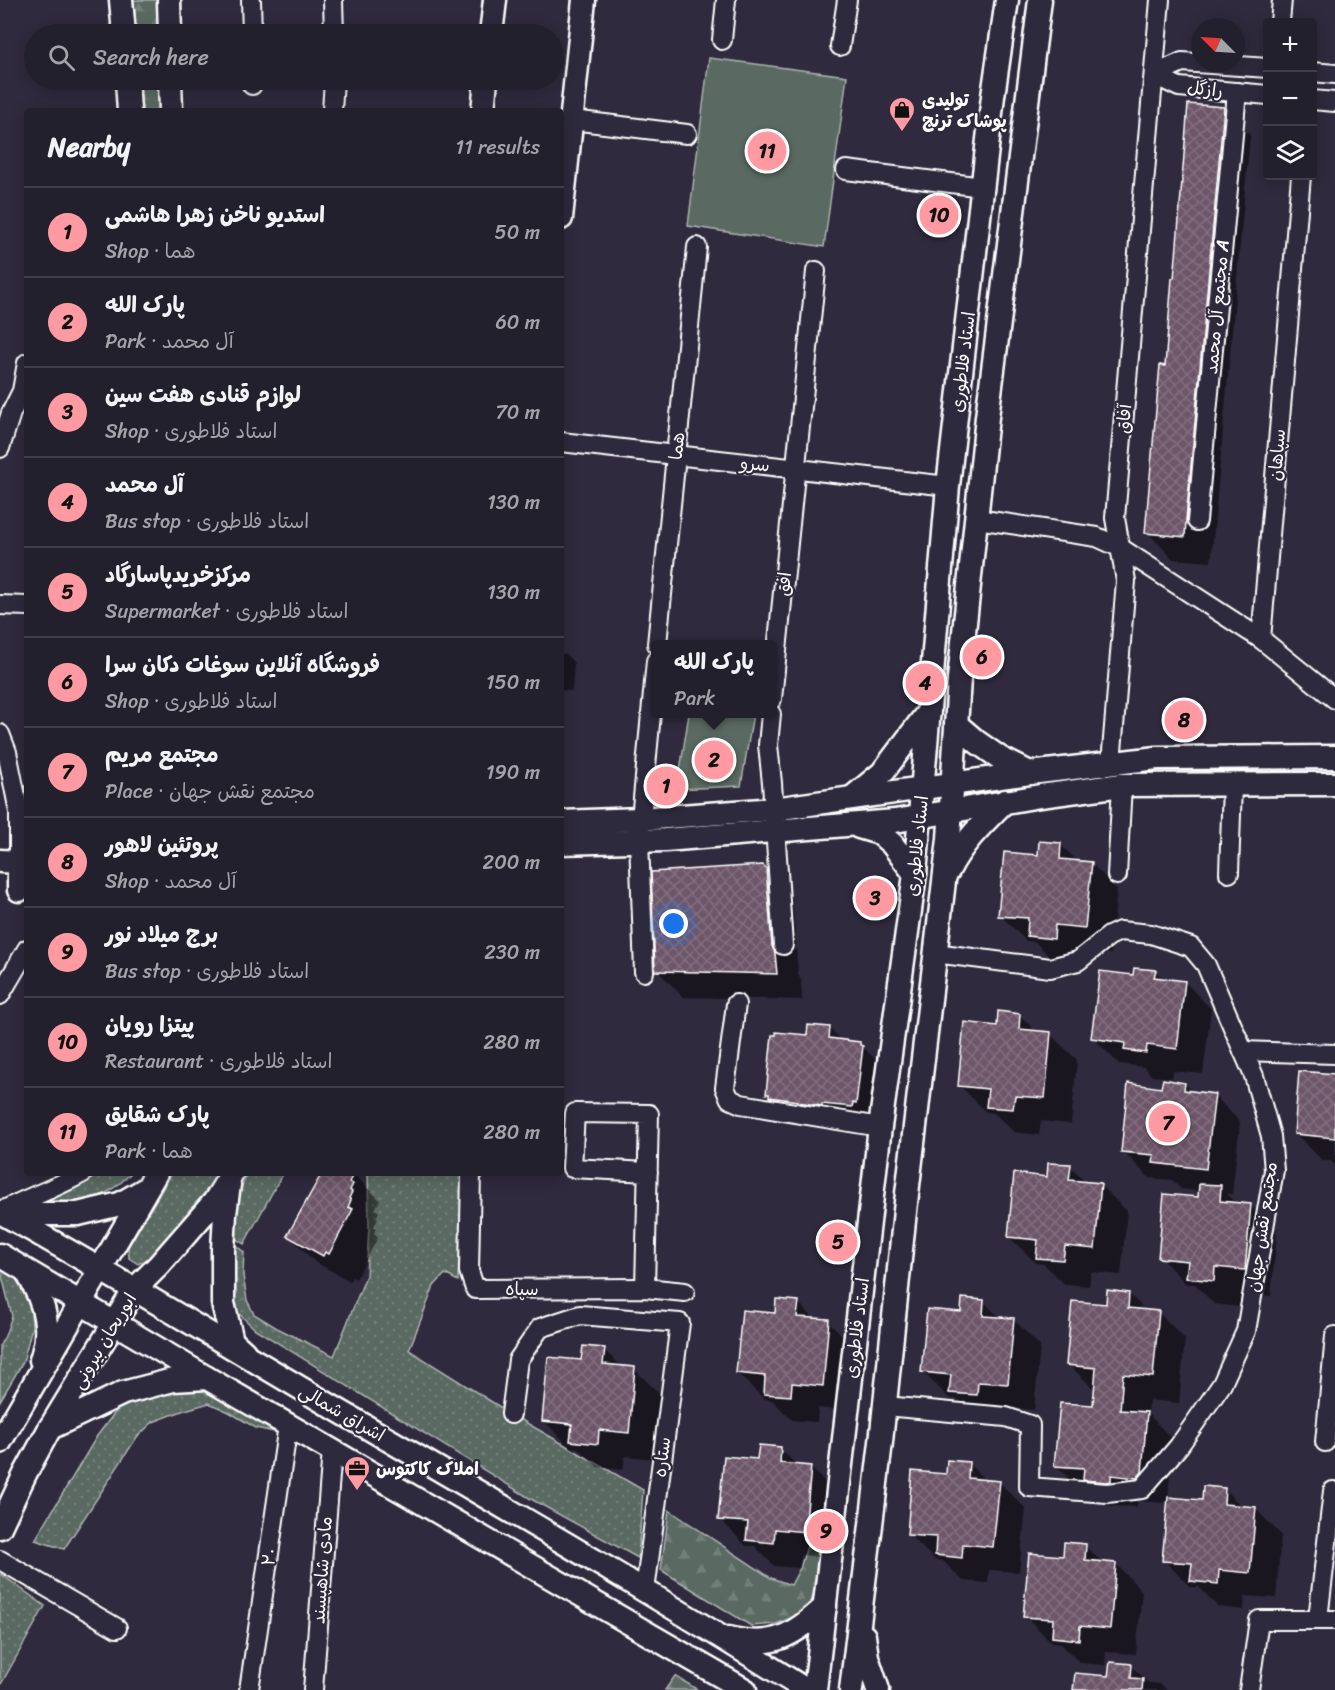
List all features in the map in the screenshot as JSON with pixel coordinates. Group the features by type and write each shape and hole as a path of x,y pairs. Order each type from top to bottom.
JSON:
{"main road":[{"path":"120,0 123,24"},
{"path":"169,0 170,24"},
{"path":"492,24 495,0"},
{"path":"564,191 584,0"},
{"name":"استاد فلاطوری","path":"815,1690 880,1127 915,874 948,486 993,96 1007,0"},
{"name":"استاد فلاطوری","path":"851,1690 944,878 960,668 987,417 1040,0"},
{"path":"128,90 129,108"},
{"path":"170,90 171,108"},
{"path":"483,108 485,90"},
{"path":"852,798 882,773 929,711"},
{"path":"956,724 1000,759 1030,773"},
{"path":"775,820 852,798 1111,763 1157,758 1335,757"},
{"path":"564,842 639,830 775,820 852,825 895,822 1005,801 1122,785 1335,784"},
{"path":"944,878 957,854 972,834 1005,801"},
{"path":"564,822 639,830"},
{"path":"852,825 879,833 892,844 915,874"},
{"path":"15,861 15,890"},
{"name":"ابوریحان بیرونی","path":"0,1527 50,1428 135,1289 214,1202 230,1176"},
{"path":"231,1176 225,1225 223,1303 232,1341 251,1359"},
{"path":"0,1212 78,1214 120,1204 151,1181"},
{"path":"0,1442 151,1181"},
{"name":"اشراق شمالی","path":"0,1212 101,1268 720,1635 806,1690"},
{"name":"اشراق شمالی","path":"0,1256 738,1687"},
{"path":"26,1271 38,1292 45,1312 46,1337 39,1370 34,1381"},
{"path":"50,1428 123,1393 172,1380 207,1378"},
{"path":"280,1420 271,1404 274,1395 282,1387 292,1383"},
{"path":"0,1518 25,1474"},
{"path":"720,1635 746,1642 780,1639 802,1627 825,1607"},
{"path":"860,1614 867,1657 878,1690"}],"street":[{"path":"251,0 252,24"},
{"path":"333,0 334,24"},
{"path":"722,40 726,0"},
{"path":"840,46 847,0"},
{"name":"آفاق","path":"1111,763 1126,581 1115,518 1160,0"},
{"path":"1280,18 1282,0"},
{"name":"رازگل","path":"1154,75 1182,62 1263,68"},
{"path":"1317,72 1335,74"},
{"name":"رازگل","path":"1154,75 1179,87 1263,95"},
{"path":"332,108 333,90"},
{"name":"مجتمع آل محمد A","path":"1197,521 1237,92"},
{"path":"1317,100 1335,102"},
{"path":"572,120 687,134"},
{"path":"846,170 983,187"},
{"name":"سپاهان","path":"1261,639 1301,180"},
{"name":"هما","path":"657,640 697,247"},
{"name":"افق","path":"777,649 816,271"},
{"path":"0,447 19,414 24,380"},
{"name":"سرو","path":"564,442 948,486"},
{"path":"977,519 1097,537 1119,547 1261,639 1335,699"},
{"path":"0,605 24,606"},
{"path":"644,972 639,830 651,711"},
{"path":"771,718 768,745 783,945"},
{"path":"0,734 7,752 19,812 15,861"},
{"path":"1117,875 1122,785"},
{"path":"1229,873 1232,785"},
{"name":"مجتمع نقش جهان","path":"885,1406 1006,1417 1030,1425 1029,1487 1107,1493 1142,1489 1179,1446 1222,1384 1246,1331 1274,1170 1271,1136 1254,1076 1206,965 1191,947 1151,934 1119,931 1109,936 1078,961 1050,968 935,953"},
{"path":"0,995 24,954"},
{"path":"735,1004 725,1088 730,1099 741,1104 880,1127"},
{"path":"1243,1051 1335,1054"},
{"path":"645,1288 648,1172 649,1114 575,1113 572,1168 648,1172"},
{"path":"0,1212 77,1176"},
{"name":"سپاه","path":"471,1176 469,1271 476,1289 645,1288 685,1292"},
{"name":"ستاره","path":"512,1414 518,1360 540,1328 580,1315 680,1323 645,1591"},
{"path":"1325,1442 1335,1337"},
{"name":"۲۰","path":"249,1690 280,1420"},
{"name":"مادی شاهپسند","path":"313,1690 332,1450"},
{"path":"1249,1690 1259,1620 1326,1619 1332,1491"},
{"path":"0,1560 117,1628"}],"green space":[{"path":"134,0 163,0 164,24 135,24"},
{"path":"709,58 847,76 824,247 688,226"},
{"path":"141,90 165,90 166,108 142,108"},
{"path":"688,718 752,718 741,786 677,789"},
{"path":"92,1176 128,1176 118,1185 89,1201 63,1206 34,1201 67,1192"},
{"path":"170,1176 220,1176 151,1257 138,1264 129,1258 128,1247"},
{"path":"246,1176 281,1176 244,1244 233,1237 239,1196"},
{"path":"368,1176 462,1176 458,1281 445,1274 434,1286 409,1350 511,1414 643,1490 638,1558 531,1499 255,1329 236,1311 231,1278 235,1245 244,1252 243,1275 247,1300 254,1314 334,1356 366,1276 369,1227"},
{"path":"0,1268 17,1276 30,1299 32,1327 23,1362 0,1401 0,1345 12,1316"},
{"path":"194,1387 214,1389 272,1423 278,1433 256,1428 209,1403 153,1422 137,1437 64,1549 35,1540 97,1436 119,1407"},
{"path":"669,1510 771,1578 791,1585 800,1568 810,1537 820,1549 821,1569 811,1602 793,1617 776,1624 751,1626 661,1570"},
{"path":"0,1575 45,1606 0,1686"},
{"path":"675,1676 698,1690 665,1690"}],"building":[{"path":"1188,104 1224,107 1185,537 1145,533 1160,365 1165,366 1172,278 1174,278"},
{"path":"1039,841 1061,843 1060,859 1092,862 1085,928 1055,925 1054,939 1027,936 1028,918 998,916 1004,852 1038,855"},
{"path":"763,865 766,868 772,946 777,974 655,971 651,872"},
{"path":"1134,968 1156,970 1154,977 1185,981 1177,1049 1147,1045 1146,1053 1124,1050 1125,1043 1091,1038 1100,971 1133,975"},
{"path":"998,1011 1020,1014 1019,1029 1051,1032 1045,1098 1015,1096 1013,1109 986,1107 988,1089 958,1086 964,1022 997,1026"},
{"path":"808,1025 830,1027 829,1038 860,1042 863,1046 856,1104 853,1103 852,1107 822,1104 822,1106 769,1097 769,1094 766,1094 772,1035 776,1035 776,1032 807,1035"},
{"path":"1299,1071 1335,1074 1335,1138 1294,1134"},
{"path":"1163,1079 1185,1083 1184,1090 1215,1094 1206,1169 1153,1163 1154,1155 1121,1152 1128,1083 1161,1088"},
{"path":"1048,1163 1071,1164 1069,1180 1101,1183 1095,1249 1065,1246 1063,1260 1036,1258 1038,1240 1008,1237 1014,1173 1047,1177"},
{"path":"320,1176 352,1176 349,1182 353,1184 348,1207 353,1209 329,1254 325,1252 323,1256 287,1236"},
{"path":"1199,1184 1221,1185 1220,1201 1251,1204 1245,1270 1215,1267 1214,1281 1186,1278 1188,1261 1158,1258 1164,1194 1198,1197"},
{"path":"1107,1290 1129,1293 1128,1308 1159,1311 1153,1377 1123,1374 1120,1410 1147,1412 1142,1472 1137,1478 1111,1475 1111,1481 1107,1482 1083,1480 1084,1468 1054,1466 1060,1403 1093,1405 1096,1368 1066,1365 1072,1301 1106,1304"},
{"path":"962,1298 984,1300 983,1316 1014,1318 1008,1384 978,1382 977,1395 949,1393 951,1375 921,1372 927,1309 961,1312"},
{"path":"776,1299 799,1301 797,1317 829,1319 823,1386 792,1383 791,1396 764,1394 765,1376 736,1373 742,1310 775,1313"},
{"path":"583,1346 605,1348 603,1364 635,1367 629,1433 599,1430 598,1444 570,1441 572,1424 542,1421 548,1357 581,1360"},
{"path":"759,1445 781,1447 780,1463 811,1466 805,1532 775,1529 774,1543 746,1540 748,1522 718,1520 724,1456 757,1459"},
{"path":"947,1460 969,1462 968,1478 1000,1481 993,1547 963,1544 962,1558 935,1555 936,1537 907,1535 912,1471 946,1474"},
{"path":"1203,1486 1225,1488 1224,1504 1256,1507 1250,1573 1219,1570 1218,1584 1190,1581 1192,1563 1162,1561 1168,1497 1202,1500"},
{"path":"1064,1542 1086,1544 1085,1560 1116,1563 1110,1629 1080,1626 1079,1640 1052,1637 1053,1619 1023,1617 1029,1553 1063,1556"},
{"path":"1110,1662 1132,1664 1131,1678 1143,1679 1142,1690 1073,1690 1075,1673 1108,1676"}],"place":[{"name":"تولیدی پوشاک ترنج","path":"902,133"},
{"name":"پارک شقایق","path":"767,151"},
{"name":"پیتزا رویان","path":"939,215"},
{"name":"فروشگاه آنلاین سوغات دکان سرا","path":"982,657"},
{"name":"آل محمد","path":"925,683"},
{"name":"پروتئین لاهور","path":"1184,720"},
{"name":"پارک الله","path":"714,760"},
{"name":"استدیو ناخن زهرا هاشمی","path":"666,786"},
{"name":"لوازم قنادی هفت سین","path":"875,898"},
{"name":"مجتمع مریم","path":"1168,1123"},
{"name":"مرکزخریدپاسارگاد","path":"838,1242"},
{"name":"املاک کاکتوس","path":"357,1492"},
{"name":"برج میلاد نور","path":"826,1531"}]}
